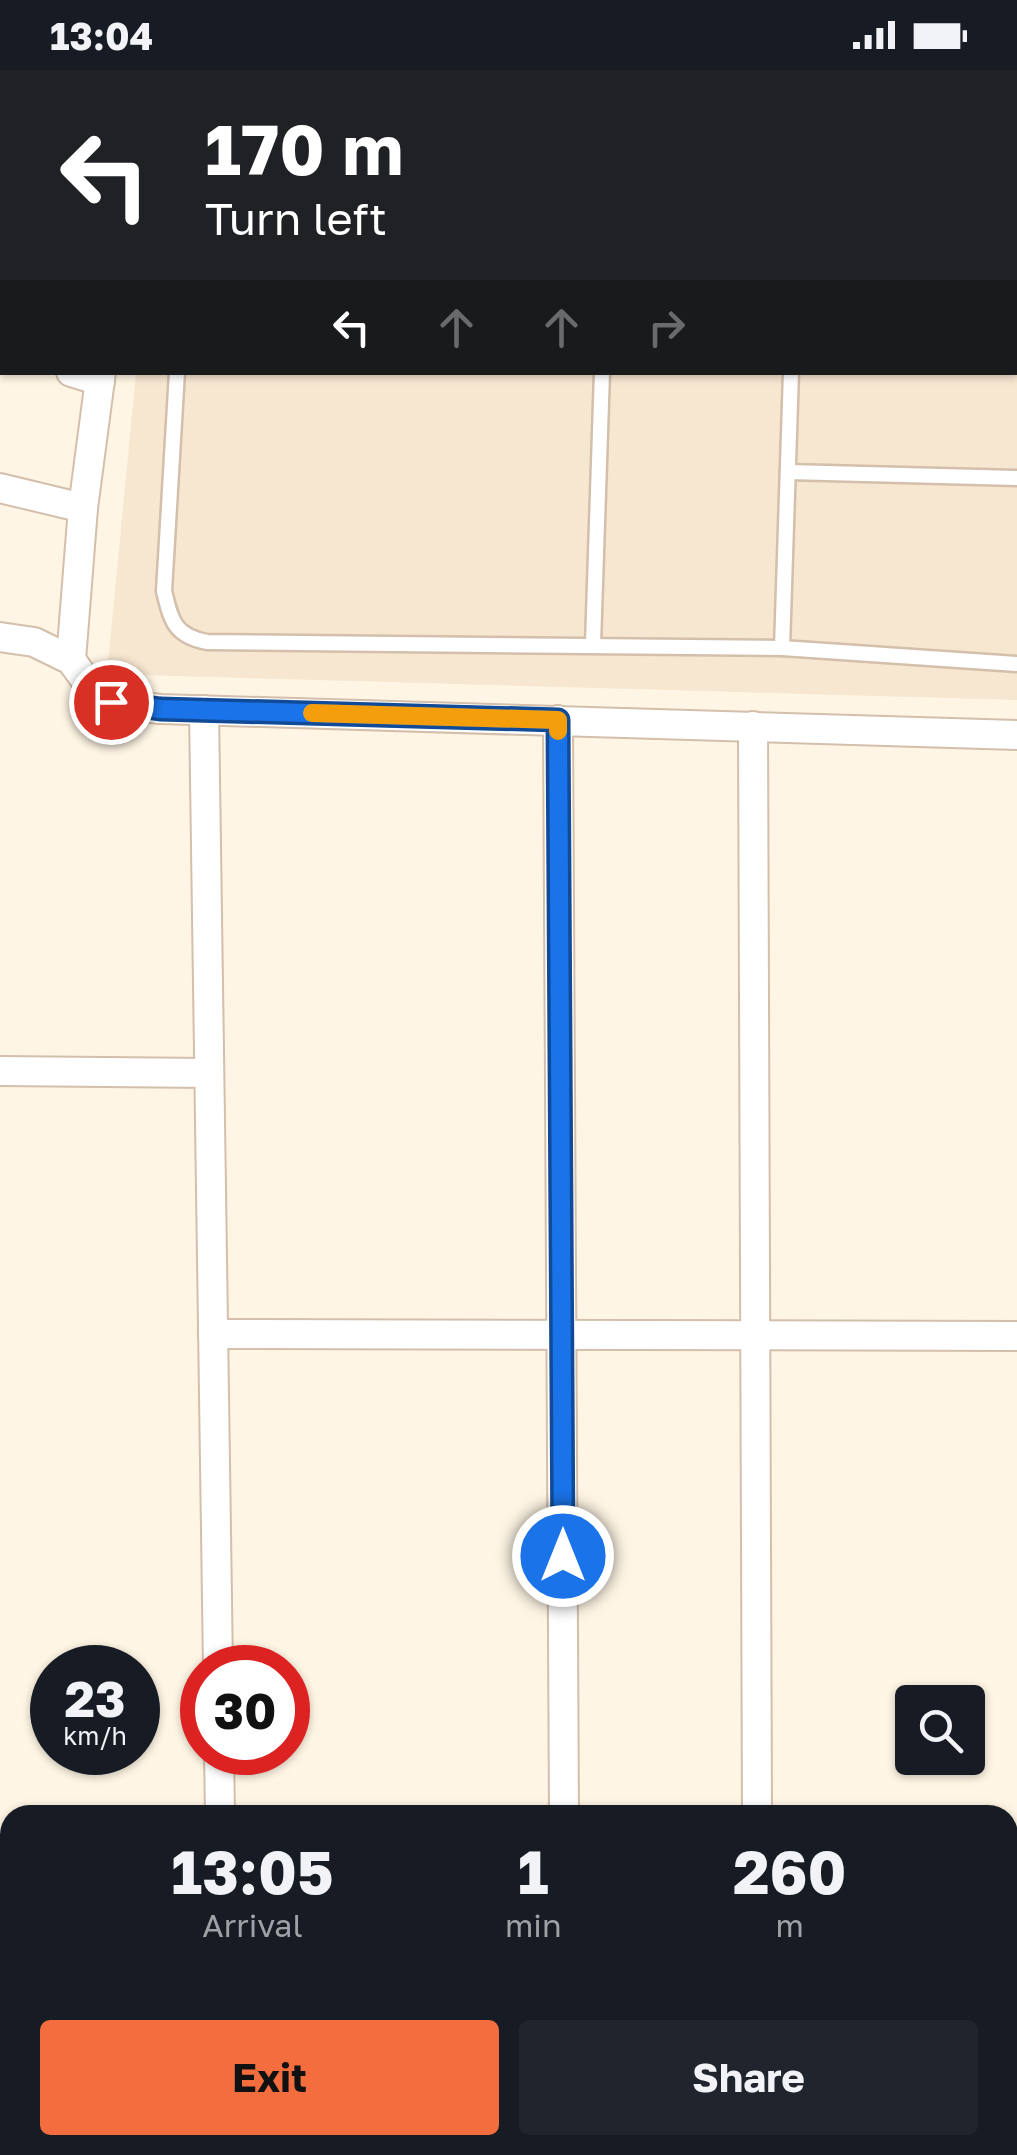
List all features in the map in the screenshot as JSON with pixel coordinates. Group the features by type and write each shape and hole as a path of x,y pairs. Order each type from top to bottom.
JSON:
{"street":[{"path":"71,660 83,508 100,377"},
{"path":"0,488 83,508"},
{"path":"0,637 34,642 71,660 92,689 111,702 204,710 1017,735"},
{"path":"204,710 218,1645"},
{"path":"558,720 564,1805"},
{"path":"753,726 757,1805"},
{"path":"0,1072 209,1072"},
{"path":"213,1334 1017,1336"},
{"path":"219,1775 220,1805"}],"lane":[{"path":"177,375 164,590 172,620 189,638 206,642 782,648 1017,664"},
{"path":"593,644 602,375"},
{"path":"782,648 791,375"},
{"path":"788,472 1017,478"}],"shaded area":[{"path":"136,375 1017,375 1017,700 107,674"}],"slow traffic":[{"path":"312,713 558,720 558,731"}],"route":[{"path":"111,702 160,709 558,720 563,1556"}]}
